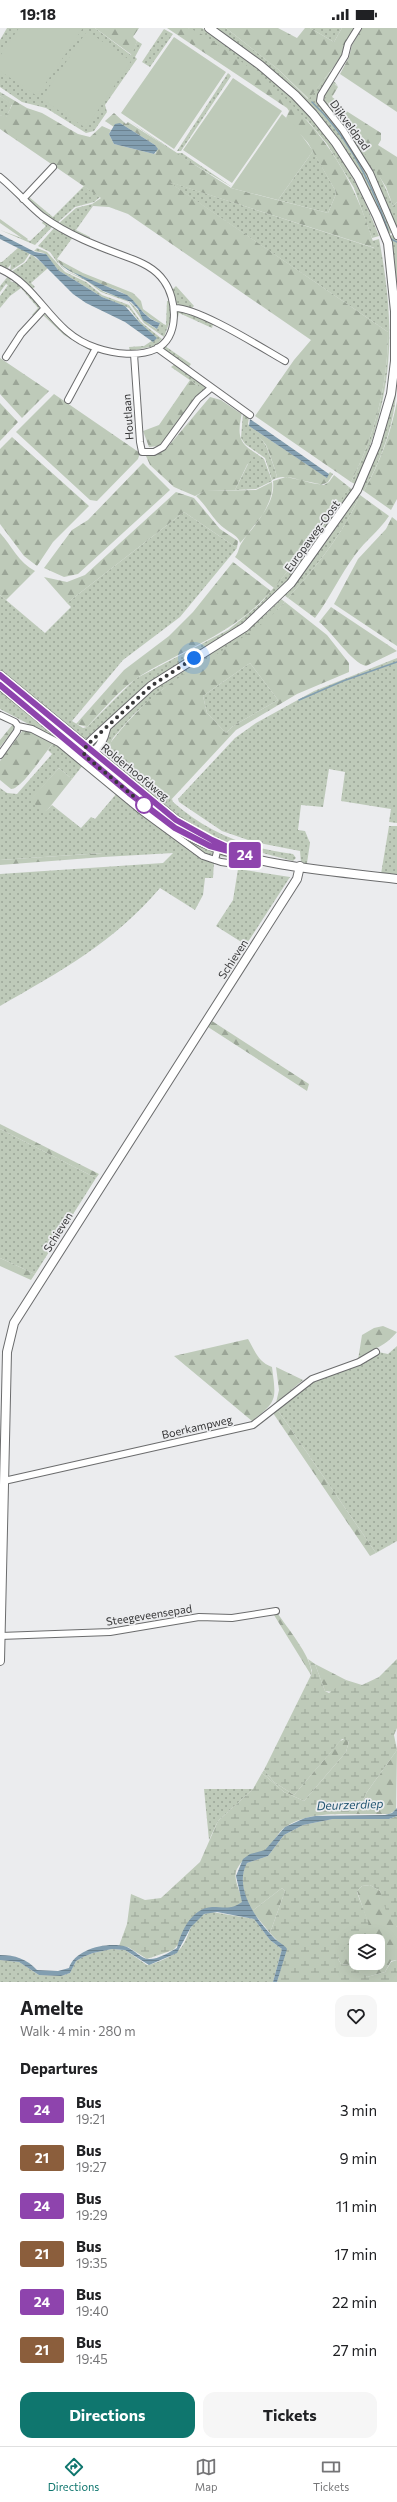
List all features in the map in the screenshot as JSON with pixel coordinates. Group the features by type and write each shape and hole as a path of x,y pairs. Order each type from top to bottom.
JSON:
{"main road":[{"name":"Europaweg-Oost","path":"86,746 151,686 245,627 271,604 291,583 346,508 357,490 376,445 391,394 396,328 390,272 371,207 358,178 336,143 304,105 260,65 209,28"},
{"name":"Rolderhoofdweg","path":"0,675 176,820 219,846"},
{"name":"Rolderhoofdweg","path":"0,685 175,828 247,856 300,866 397,879"},
{"name":"Europaweg-Oost","path":"93,752 102,740 106,729"},
{"path":"84,755 86,746"},
{"path":"84,755 93,752"},
{"name":"Schieven","path":"0,1661 7,1352 14,1322 293,886 300,866"}],"street":[{"name":"Dijkveldpad","path":"358,28 348,44 345,56 321,95 320,101 343,130 370,173 397,236"},
{"path":"23,199 53,166"},
{"path":"0,177 42,216 73,235 154,270 168,288 174,308 169,334 157,348 134,354 116,353 96,348 74,337 44,309 25,285 0,268"},
{"path":"174,308 180,308 202,317 285,360"},
{"path":"6,357 21,334 44,309"},
{"path":"68,400 96,348"},
{"path":"157,348 250,415"},
{"name":"Houtlaan","path":"134,354 142,452 154,452 162,447 198,399 211,388"},
{"path":"0,715 15,722 18,726 32,729 59,742 139,809 203,856 242,865"},
{"path":"0,755 17,731 18,726"},
{"path":"215,860 219,846"},
{"name":"Boerkampweg","path":"4,1481 253,1425 312,1379 359,1362 376,1352"},
{"name":"Steegeveensepad","path":"0,1636 110,1632 199,1617 232,1618 276,1611"}],"green space":[{"path":"7,28 95,28 131,55 137,41 142,44 135,57 137,59 105,105 107,112 94,131 86,133 46,108 22,102 0,87 0,40"},
{"path":"19,28 83,28 37,96 0,71 0,56"},
{"path":"95,28 139,28 133,37 137,41 132,55"},
{"path":"167,28 188,28 208,38 242,62 290,103 309,123 341,168 354,192 365,219 375,248 169,182 388,332 386,371 383,390 367,446 351,482 255,416 294,360 311,340 128,214 109,207 93,206 92,204 101,198 0,129 0,115 6,117 12,105 0,96 0,92 27,108 42,113 78,134 90,137 102,126 111,130 109,134 114,144 154,154 156,153 155,145 120,123 114,127 105,121 114,113 126,124 128,122 231,188 328,213 336,194 335,190 308,143 286,118 289,111 287,108"},
{"path":"188,28 202,28 272,77 292,95 320,127 343,161 363,197 379,236 372,238 354,188 327,144 308,121 205,38"},
{"path":"215,28 226,28 279,70 308,99 331,71 332,73 319,95 369,175 392,230 391,233 387,234 368,191 295,91 252,55"},
{"path":"226,28 278,28 297,38 305,28 310,28 334,42 342,28 354,28 346,41 342,56 309,99 279,70"},
{"path":"310,28 342,28 334,42"},
{"path":"362,28 397,28 397,112 340,74 349,57 352,45"},
{"path":"164,29 173,34 150,67 142,62"},
{"path":"87,31 131,61 86,128 41,99"},
{"path":"174,37 226,72 174,149 121,113"},
{"path":"228,73 231,76 181,151 177,151"},
{"path":"233,78 282,111 232,183 183,150"},
{"path":"335,82 338,87 335,84 327,102 365,151 381,178 393,206 397,202 397,233 373,172 323,102 322,98 331,83"},
{"path":"334,84 338,87 332,97 339,102 337,105 381,133 381,140 378,145 397,157 397,202 393,206 386,187 357,141 325,99"},
{"path":"0,96 12,104 6,118 0,115"},
{"path":"282,114 294,125 313,151 278,200 231,188"},
{"path":"129,121 177,153 182,153 232,187 175,153"},
{"path":"313,151 336,194 328,213 278,200"},
{"path":"167,181 374,248 372,241 379,239 385,273 388,305 389,335 388,364 384,393 377,422 368,452 355,484 351,482 367,446 383,390 386,371 388,332"},
{"path":"84,186 100,197 94,202 75,207 57,223 27,201 27,196 38,187 29,197 53,217"},
{"path":"92,204 93,206 76,230 90,237 88,240 58,224 76,208"},
{"path":"0,219 28,239 26,241 0,223"},
{"path":"45,220 53,226 35,245 0,230 30,241 46,226 42,223"},
{"path":"55,227 73,237 57,259 60,264 50,252 38,246"},
{"path":"392,235 397,239 397,292 390,236"},
{"path":"19,247 30,253 24,262 10,271 11,264 7,269 0,266 0,262 2,262"},
{"path":"37,248 47,252 65,272 86,282 102,295 129,305 141,322 162,339 155,346 130,351 129,347 144,346 156,338 140,323 129,308 102,297 58,270 44,253 34,251"},
{"path":"31,254 48,268 31,283 35,287 32,289 11,272 26,262"},
{"path":"57,259 83,273 133,293 141,301 143,309 165,325 150,318 126,295 75,274 60,264"},
{"path":"71,273 89,281 104,292 129,302 101,292 87,281"},
{"path":"9,275 12,279 10,281 22,285 39,306 39,310 34,316 32,315 38,308 21,288 10,296 0,308 0,296 8,285 6,284 0,292 0,286"},
{"path":"176,286 194,306 190,310 177,304 172,290"},
{"path":"167,301 171,301 171,318 164,337 144,323 129,302 147,322 157,329 160,323 166,325"},
{"path":"182,310 213,324 212,328 179,313 178,317 176,316 177,311"},
{"path":"43,313 67,334 92,349 87,361 85,361 91,351 64,335 43,315 33,325 32,323"},
{"path":"170,339 165,346 191,364 187,369 161,348"},
{"path":"0,358 49,391 22,418 0,394"},
{"path":"175,364 205,386 203,392 197,385 171,367"},
{"path":"397,375 395,406 388,435 378,463 364,491 360,488 381,444"},
{"path":"190,380 202,389 203,392 196,396 164,442 159,446 149,447 143,431 159,425"},
{"path":"54,394 140,453 138,459 97,501 90,500 16,432"},
{"path":"210,397 221,400 240,413 242,412 240,434 243,442 251,450 253,458 247,465 235,490 205,491 195,496 174,487 150,465 146,456 166,449"},
{"path":"397,401 397,499 391,510 364,491 384,447 392,424"},
{"path":"0,403 18,422 0,441"},
{"path":"243,413 249,417 248,424 266,446 277,478 272,480 265,458 245,444 241,438"},
{"path":"249,426 326,477 330,472 333,474 328,482 317,484 290,478 277,478 266,445"},
{"path":"12,437 89,506 53,542 37,566 24,556 0,524 0,449"},
{"path":"251,450 264,459 272,481 256,489 235,490 248,464"},
{"path":"143,463 170,490 78,574 64,577 44,568 72,530 88,520"},
{"path":"334,475 349,487 327,522 274,588 235,557 246,536 263,514 271,499 273,481 286,477 324,485 329,482"},
{"path":"272,482 272,490 267,507 240,543 236,536 217,521 196,496 205,491 256,490"},
{"path":"349,487 353,490 290,578 268,603 245,623 153,680 90,738 83,739 0,672 0,595 45,633 71,607 67,603 184,512 237,548 180,617 123,660 72,721 83,728 87,727 135,679 228,630 260,604 307,548"},
{"path":"176,492 194,498 220,529 238,541 237,548 184,512 67,603 44,577 67,582 85,575"},
{"path":"358,493 360,495 346,523 328,550 288,598 284,595 333,532"},
{"path":"360,495 389,516 355,555 315,618 288,598 328,550 346,523"},
{"path":"392,517 397,521 397,646 334,604 358,559 386,529"},
{"path":"0,533 24,564 35,571 6,600 0,595"},
{"path":"233,562 271,591 241,619 207,640 155,667 130,683 87,727 76,724 124,670 169,636 193,612"},
{"path":"281,599 285,602 271,617 241,641 163,689 134,714 113,738 110,752 169,801 172,799 173,802 186,813 200,822 244,843 260,848 293,854 296,858 293,861 251,850 239,849 208,836 178,819 104,756 105,739 117,721 136,702 187,666 249,628 262,618"},
{"path":"285,602 327,635 349,663 349,672 297,694 236,730 169,802 110,752 111,742 135,714 163,689 257,628","holes":["250,663 278,700 233,726 226,733 207,713 203,696"]},
{"path":"331,607 397,651 366,666 360,664 319,622"},
{"path":"397,658 397,823 389,822 391,809 341,801 345,772 329,769 323,807 301,805 298,830 305,831 310,843 307,863 301,863 300,851 254,842 222,831 179,802 178,799 235,738 256,723 314,691"},
{"path":"250,663 278,700 233,726 226,733 207,713 203,696"},
{"path":"0,688 46,727 57,739 0,709"},
{"path":"13,724 16,727 0,747 0,740"},
{"path":"23,730 37,734 54,742 27,777 15,788 11,789 0,780 0,761"},
{"path":"54,742 83,765 72,779 59,768 31,800 45,812 52,805 81,828 91,817 95,819 117,793 181,843 214,862 213,878 205,878 203,895 195,910 160,888 124,925 105,940 65,968 0,1006 0,874 163,863 173,853 103,857 102,853 0,860 0,788 7,793 17,794 52,754 48,750"},
{"path":"59,768 72,779 45,813 30,800"},
{"path":"165,825 262,863 206,854"},
{"path":"389,826 397,826 397,876 381,874"},
{"path":"103,853 103,857 0,865 0,860"},
{"path":"238,869 290,877 246,945 216,926 233,900"},
{"path":"212,1021 309,1084 307,1091 208,1027"},
{"path":"0,1124 99,1174 96,1178 0,1129"},
{"path":"0,1129 96,1178 35,1274 0,1258"},
{"path":"0,1258 35,1274 31,1280 0,1266"},
{"path":"383,1326 397,1332 383,1345 358,1360 362,1335 374,1328"},
{"path":"248,1339 260,1359 272,1367 274,1386 271,1404 252,1421 174,1356"},
{"path":"397,1346 397,1541 376,1553 277,1409 307,1385 361,1364 378,1352 388,1354"},
{"path":"276,1367 303,1380 276,1403 279,1390"},
{"path":"277,1409 376,1553 370,1556 273,1413"},
{"path":"278,1614 309,1661 311,1675 274,1615"},
{"path":"308,1659 315,1664 325,1691 329,1693 346,1680 362,1685 379,1677 397,1659 397,1728 394,1735 397,1750 367,1792 356,1814 319,1815 301,1819 284,1828 267,1849 246,1858 237,1869 236,1881 243,1902 232,1909 208,1909 199,1912 190,1921 179,1943 173,1950 147,1959 128,1947 119,1946 127,1924 131,1894 145,1900 161,1898 200,1862 218,1821 253,1789 262,1773 284,1792 304,1801 346,1752 349,1741 342,1739 294,1795 274,1782 264,1770 311,1675 312,1671"},
{"path":"315,1664 346,1680 333,1692 325,1691"},
{"path":"345,1739 349,1741 346,1752 304,1801 284,1792 262,1773 264,1770 274,1782 294,1795 340,1741"},
{"path":"397,1750 396,1810 389,1814 356,1814 367,1792"},
{"path":"204,1789 253,1789 218,1821 209,1840"},
{"path":"397,1816 397,1927 386,1911 380,1891 370,1885 362,1886 357,1891 366,1916 368,1934 349,1934 349,1942 338,1959 341,1964 349,1965 349,1970 362,1970 367,1977 385,1972 391,1962 397,1960 397,1982 277,1982 286,1950 270,1933 285,1891 282,1888 252,1911 243,1887 243,1874 247,1863 268,1856 284,1835 303,1825 333,1819 389,1819"},
{"path":"370,1885 380,1891 397,1927 397,1960 391,1961 385,1972 367,1977 361,1970 385,1970 385,1934 366,1934 368,1923 357,1891 362,1886"},
{"path":"282,1888 285,1891 270,1933 252,1911"},
{"path":"212,1912 254,1919 270,1940 282,1949 273,1982 0,1982 0,1960 19,1962 39,1975 61,1976 70,1973 76,1961 83,1957 112,1949 125,1950 147,1965 152,1964 177,1952 184,1944 194,1922 204,1914"},
{"path":"349,1942 349,1965 341,1964 338,1959 340,1952"}],"water":[{"path":"120,123 155,145 158,149 154,154 114,144 109,134 115,124"},
{"path":"0,234 35,252 46,254 58,270 102,297 125,306 140,323 157,338 153,342 125,322 86,303 73,294 36,257 0,239"},
{"path":"73,272 127,295 146,315 154,321 160,323 157,329 143,320 138,309 131,302 103,291"},
{"path":"250,419 329,474 327,478 249,426"},
{"path":"397,1808 397,1816 389,1819 333,1819 303,1825 284,1835 268,1856 247,1863 243,1873 243,1883 249,1904 268,1932 287,1949 277,1982 273,1982 282,1949 270,1940 254,1919 217,1912 204,1914 191,1927 177,1953 149,1965 125,1950 112,1949 83,1957 76,1961 70,1973 61,1976 39,1975 19,1962 0,1960 0,1955 11,1956 25,1960 37,1970 58,1971 69,1968 72,1961 85,1951 102,1946 119,1945 127,1947 146,1959 152,1959 167,1954 177,1948 181,1935 188,1922 199,1911 212,1907 231,1907 242,1902 236,1876 243,1859 250,1854 265,1850 285,1827 305,1818 315,1816 385,1815 392,1813"}],"waterway":[{"path":"312,102 325,115 348,145 366,178 388,230"},
{"path":"391,239 397,242"},
{"path":"299,700 343,681 397,662"}],"bus line":[{"name":"24","path":"0,675 176,820 193,831 247,856 210,846 175,828 129,793 0,685"}],"route":[{"path":"144,805 84,755 86,746 151,686 173,670 194,658"}],"water label":[{"name":"Deurzerdiep","path":"350,1805"}]}
